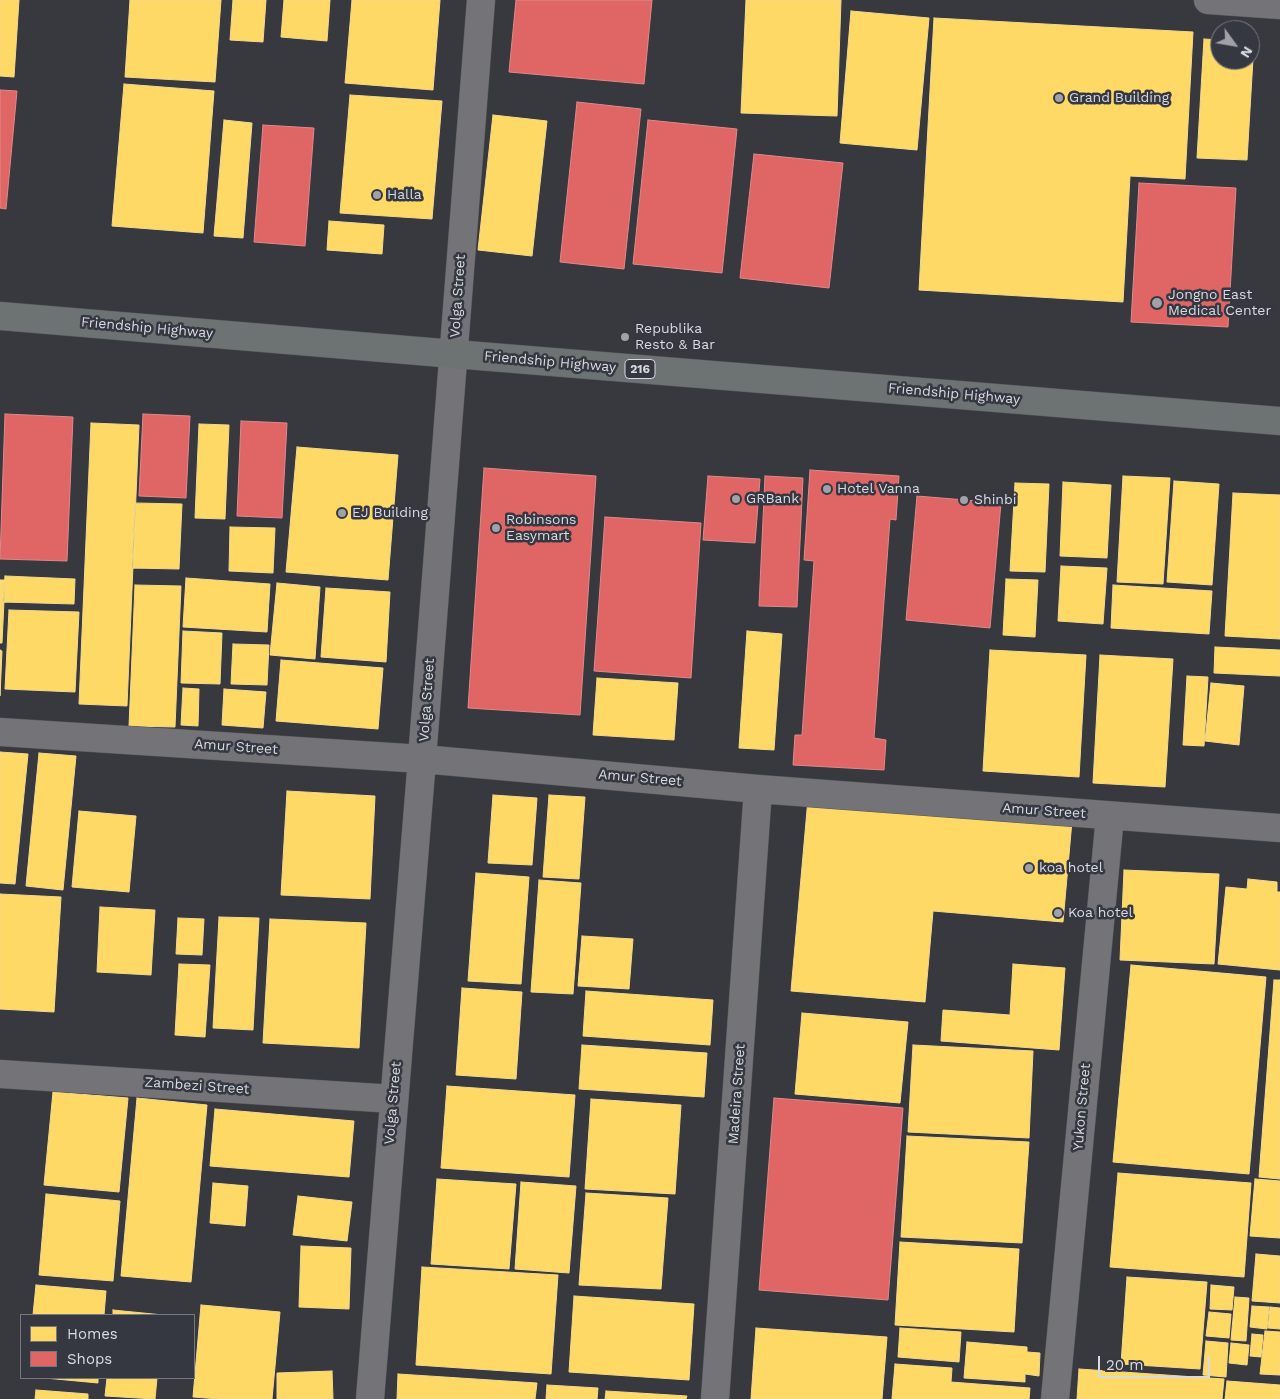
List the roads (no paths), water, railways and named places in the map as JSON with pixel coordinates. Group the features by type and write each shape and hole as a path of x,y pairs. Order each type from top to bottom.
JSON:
{"main road":[{"name":"Friendship Highway","path":"0,316 1280,421"}],"street":[{"name":"Volga Street","path":"370,1399 481,0"},
{"path":"1208,0 1280,5"},
{"name":"Amur Street","path":"0,732 422,759 758,789 1280,828"},
{"name":"Madeira Street","path":"716,1399 758,789"},
{"name":"Yukon Street","path":"1055,1399 1110,816"},
{"name":"Zambezi Street","path":"0,1074 394,1099"}],"place":[{"name":"Grand Building","path":"1059,98"},
{"name":"Halla","path":"377,195"},
{"name":"Jongno East Medical Center","path":"1157,303"},
{"name":"Republika Resto & Bar","path":"625,337"},
{"name":"Hotel Vanna","path":"827,489"},
{"name":"GRBank","path":"736,499"},
{"name":"Shinbi","path":"964,500"},
{"name":"EJ Building","path":"342,513"},
{"name":"Robinsons Easymart","path":"496,528"},
{"name":"koa hotel","path":"1029,868"},
{"name":"Koa hotel","path":"1058,913"}]}
